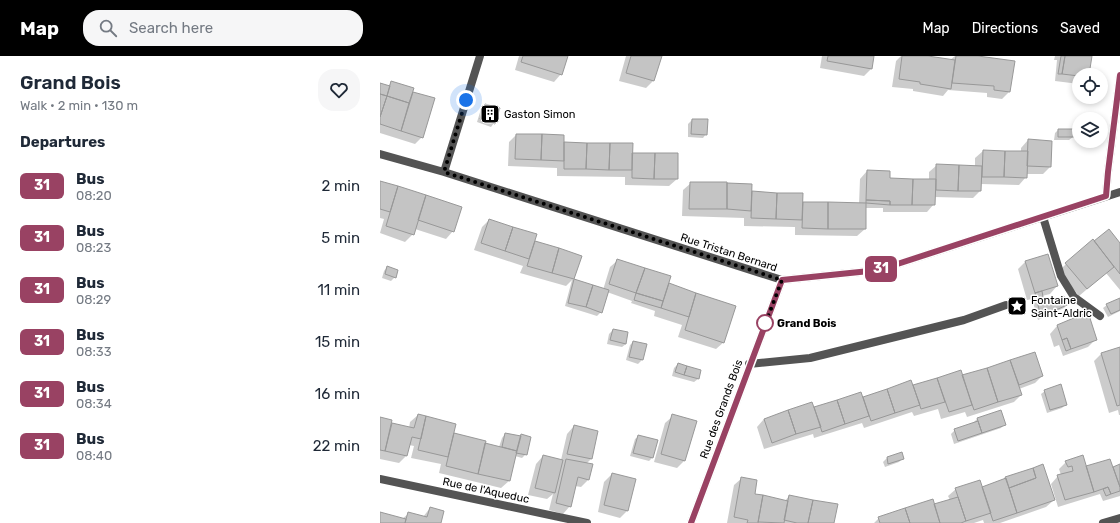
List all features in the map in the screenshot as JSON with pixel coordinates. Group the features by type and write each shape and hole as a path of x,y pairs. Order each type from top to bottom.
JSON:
{"street":[{"path":"444,172 480,56"},
{"path":"1106,196 1120,76"},
{"name":"Rue Tristan Bernard","path":"380,154 444,172 782,280 879,270 1120,192"},
{"path":"1043,217 1061,276 1074,296 1100,316"},
{"name":"Rue des Grands Bois","path":"691,523 749,364 782,280"},
{"path":"749,364 810,358 964,320 1006,305"},
{"name":"Rue de l'Aqueduc","path":"380,478 587,523"},
{"path":"1103,523 1120,518"}],"building":[{"path":"523,56 568,56 562,75 521,62"},
{"path":"631,56 662,56 654,81 626,73"},
{"path":"828,56 874,56 872,69 827,61"},
{"path":"902,56 928,56 955,60 951,89 899,79"},
{"path":"956,56 978,56 1015,61 1010,92 994,90 994,86 952,83"},
{"path":"1061,56 1065,56 1062,74 1058,74"},
{"path":"1065,56 1092,56 1090,68 1072,68 1072,75 1062,74"},
{"path":"391,81 414,88 409,103 387,96"},
{"path":"380,83 390,86 387,96 380,94"},
{"path":"413,92 435,98 423,138 401,131"},
{"path":"380,94 387,96 380,117"},
{"path":"387,96 409,103 401,131 380,124 380,117"},
{"name":"Gaston Simon","path":"485,104 500,108 495,124 480,119"},
{"path":"692,119 708,119 707,135 691,134"},
{"path":"1058,129 1072,129 1072,137 1058,137"},
{"path":"516,134 542,134 541,160 515,159"},
{"path":"542,134 564,135 564,161 541,160"},
{"path":"1028,139 1052,141 1051,167 1027,166"},
{"path":"564,142 587,143 586,169 564,169"},
{"path":"587,143 610,143 609,170 586,169"},
{"path":"610,143 633,143 632,170 609,170"},
{"path":"983,150 1005,151 1004,177 982,177"},
{"path":"1005,151 1028,151 1027,178 1004,177"},
{"path":"632,153 655,153 654,179 632,178"},
{"path":"655,153 678,153 678,179 654,179"},
{"path":"936,164 959,165 958,191 936,190"},
{"path":"959,165 982,166 981,191 958,191"},
{"path":"867,170 890,171 890,178 913,179 912,205 890,205 890,201 866,200"},
{"path":"913,179 936,179 935,205 912,205"},
{"path":"380,181 398,186 390,212 380,209"},
{"path":"690,182 727,182 727,209 689,209"},
{"path":"727,183 752,184 751,211 727,209"},
{"path":"398,186 426,195 414,235 386,226"},
{"path":"752,191 777,193 776,219 751,218"},
{"path":"777,193 803,193 802,220 776,219"},
{"path":"426,195 462,207 454,232 418,220"},
{"path":"866,200 890,201 890,205 866,203"},
{"path":"803,202 828,202 828,229 802,228"},
{"path":"828,202 866,203 866,229 828,229"},
{"path":"489,219 513,227 505,251 481,243"},
{"path":"513,227 537,234 529,259 505,251"},
{"path":"1109,229 1120,243 1120,274 1094,241"},
{"path":"1093,239 1114,267 1087,289 1065,263"},
{"path":"535,241 559,248 552,273 527,266"},
{"path":"559,248 582,256 574,279 552,273"},
{"path":"1048,254 1058,286 1035,293 1025,261"},
{"path":"617,259 645,268 636,293 609,284"},
{"path":"387,266 398,270 396,278 385,274"},
{"path":"645,268 671,276 663,301 636,293"},
{"path":"574,279 593,285 586,307 568,303"},
{"path":"669,283 696,293 689,317 661,308"},
{"path":"593,285 609,290 602,313 586,307"},
{"path":"1042,291 1044,303 1064,296 1069,304 1041,317 1035,293"},
{"path":"636,293 663,301 661,308 634,300"},
{"path":"696,293 736,306 724,343 685,330"},
{"path":"1120,298 1120,310 1111,314 1106,304"},
{"path":"1088,312 1097,340 1071,349 1067,338 1062,340 1057,325"},
{"path":"613,329 628,332 626,344 610,340"},
{"path":"1067,338 1071,349 1066,351 1062,340"},
{"path":"633,341 647,344 643,360 629,357"},
{"path":"1120,347 1120,405 1117,406 1101,353"},
{"path":"1035,352 1043,376 1019,385 1010,360"},
{"path":"1010,360 1022,395 998,402 987,368"},
{"path":"678,363 687,366 684,375 675,372"},
{"path":"687,366 701,370 699,379 684,375"},
{"path":"987,368 998,402 974,410 962,375"},
{"path":"961,370 972,405 949,412 937,378"},
{"path":"937,378 945,402 921,409 913,385"},
{"path":"911,380 920,405 895,413 887,389"},
{"path":"1061,384 1067,405 1050,410 1044,390"},
{"path":"887,389 895,413 871,421 863,397"},
{"path":"861,392 869,416 845,424 837,400"},
{"path":"837,400 845,424 822,432 814,407"},
{"path":"812,402 821,427 796,434 788,410"},
{"path":"788,410 796,434 772,443 764,419"},
{"path":"1001,410 1006,425 982,433 977,418"},
{"path":"418,414 426,416 421,439 412,437 407,456 385,451 392,423 414,428"},
{"path":"672,414 697,421 685,461 661,454"},
{"path":"426,416 456,424 448,457 418,450"},
{"path":"380,417 392,420 385,451 380,450"},
{"path":"978,421 982,433 958,441 954,429"},
{"path":"574,425 598,431 592,459 567,454"},
{"path":"454,433 486,441 478,474 446,466"},
{"path":"505,433 521,436 517,451 502,447"},
{"path":"521,434 531,437 527,455 516,453"},
{"path":"638,435 658,440 653,458 633,453"},
{"path":"485,443 517,451 510,481 478,474"},
{"path":"902,452 904,459 888,464 887,457"},
{"path":"543,455 563,460 555,493 535,488"},
{"path":"1083,455 1094,492 1065,500 1057,475 1073,471 1072,466 1068,467 1065,461"},
{"path":"566,459 593,464 589,480 578,477 571,507 556,503"},
{"path":"1110,459 1120,491 1111,494 1108,487 1094,492 1086,466"},
{"path":"1043,464 1055,500 1017,513 1009,488 1036,478 1033,468"},
{"path":"1120,464 1120,487 1113,467"},
{"path":"1033,468 1036,478 1009,488 1005,477"},
{"path":"612,473 636,479 628,511 604,505"},
{"path":"741,477 757,480 755,494 763,495 758,523 747,523 748,520 734,517"},
{"path":"1006,478 1017,513 993,521 982,487"},
{"path":"980,480 991,513 966,521 955,488"},
{"path":"1108,487 1111,494 1106,496 1103,489"},
{"path":"763,495 788,501 784,523 758,522"},
{"path":"789,495 813,500 808,523 797,523 784,520"},
{"path":"958,497 966,521 961,523 940,523 934,504"},
{"path":"933,499 940,523 910,523 905,508"},
{"path":"813,500 838,504 834,523 808,523"},
{"path":"430,507 444,511 441,523 405,523 408,512 427,517"},
{"path":"905,508 910,523 880,523 878,517"},
{"path":"380,512 406,519 405,523 380,523"}],"bus line":[{"name":"31","path":"691,523 749,364 782,280 879,270 1106,196 1120,75"}],"place":[{"name":"Gaston Simon","path":"490,114"},
{"name":"Fontaine Saint-Aldric","path":"1017,306"},
{"name":"Grand Bois","path":"765,323"}],"route":[{"path":"466,100 444,172 782,280 764,327 765,323"}]}
